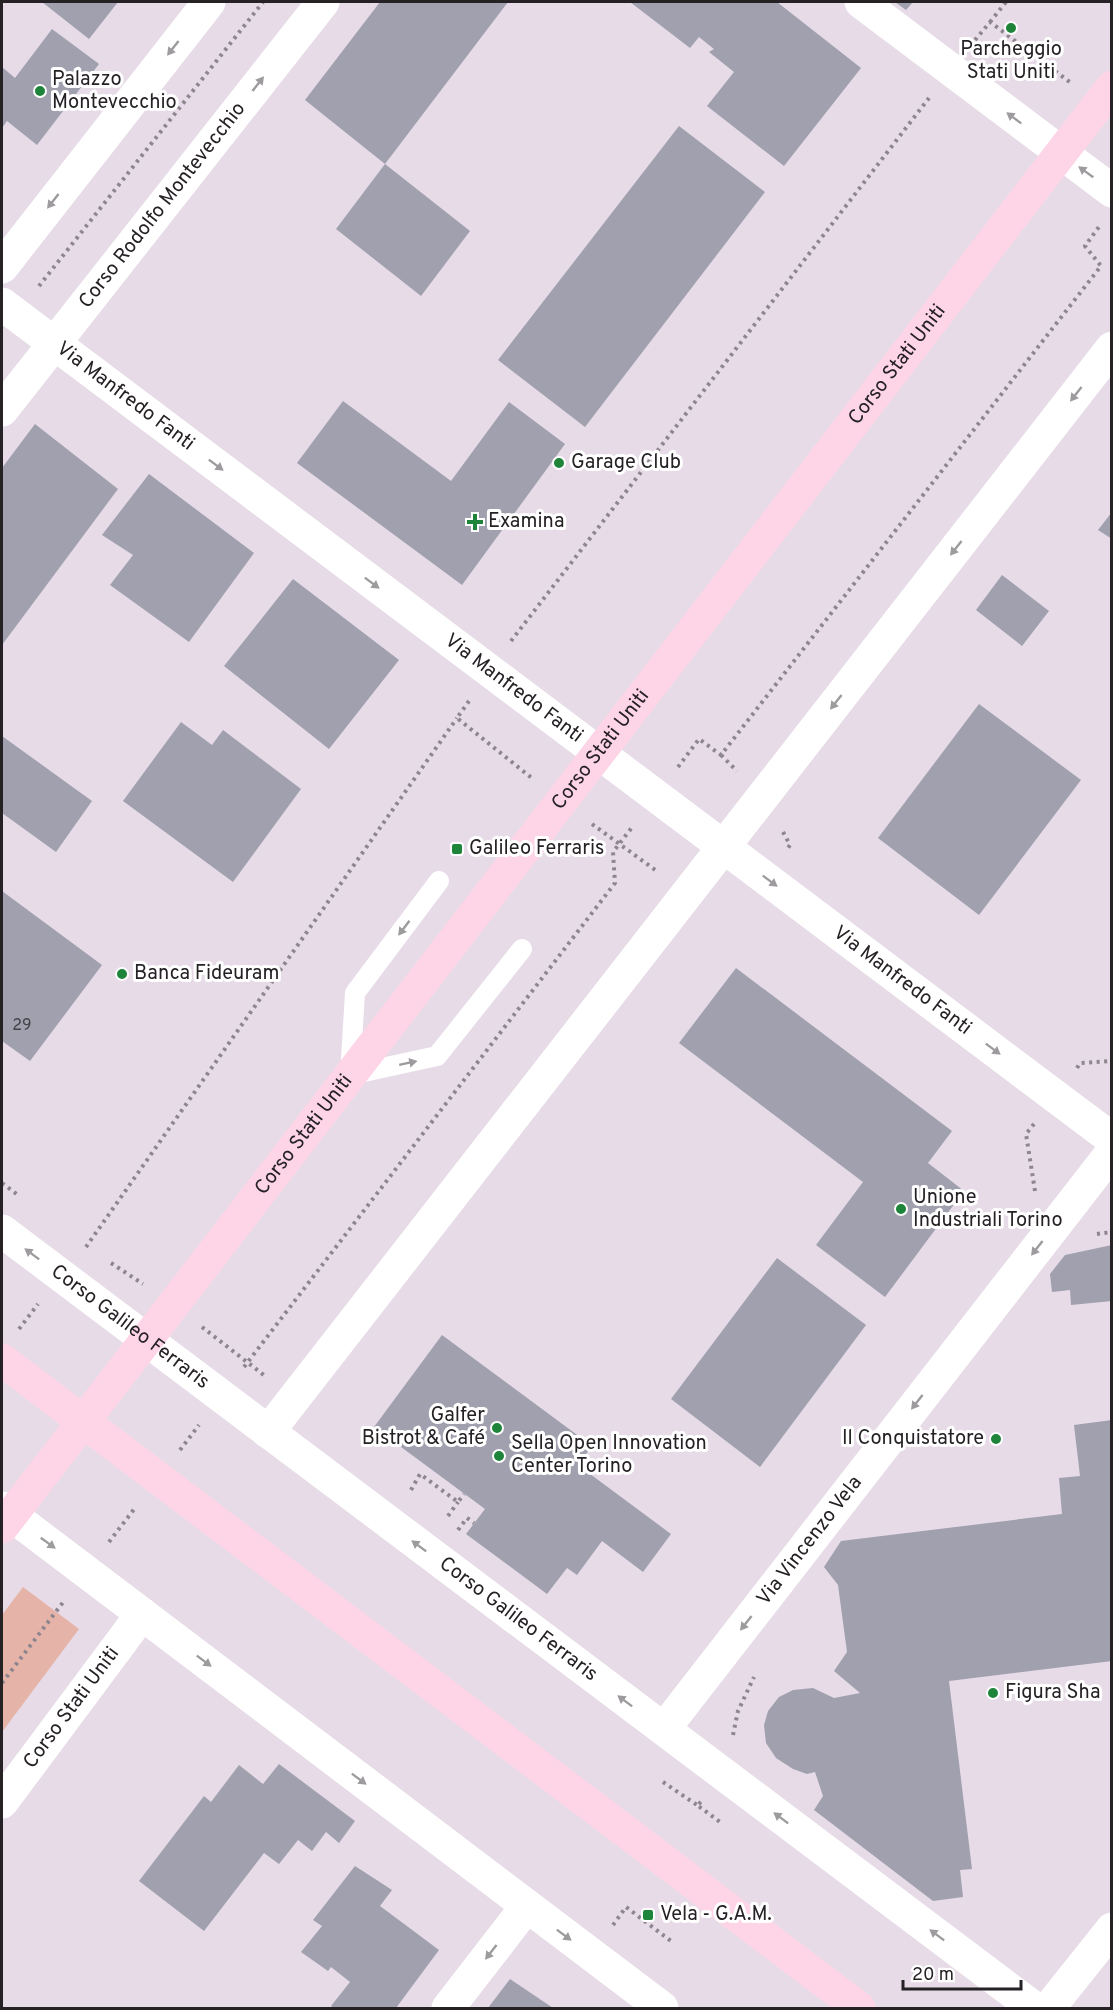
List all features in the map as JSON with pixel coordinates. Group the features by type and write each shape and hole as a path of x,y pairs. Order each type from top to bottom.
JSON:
{"main road":[{"name":"Corso Stati Uniti","path":"5,1517 84,1421 174,1305 1105,95"},
{"path":"2,1360 859,2008"}],"street":[{"path":"2,267 209,2"},
{"name":"Corso Rodolfo Montevecchio","path":"2,410 323,2"},
{"path":"861,2 1061,153 1108,205"},
{"name":"Via Manfredo Fanti","path":"8,310 600,752 1112,1139"},
{"path":"268,1432 1112,348"},
{"name":"Via Vincenzo Vela","path":"664,1729 1112,1152"},
{"name":"Corso Galileo Ferraris","path":"2,1232 1034,2008"},
{"path":"5,1517 87,1571 662,2008"},
{"name":"Corso Stati Uniti","path":"2,1802 142,1614"},
{"path":"448,2008 527,1906"},
{"path":"1049,2008 1112,1929"}],"lane":[{"path":"439,881 355,993 350,1075 438,1056 522,949"}],"path":[{"path":"8,310 263,2"},
{"path":"491,672 524,621 951,69 1006,2"},
{"path":"990,22 1105,95"},
{"path":"2,1683 615,883 613,852 699,739 721,755 1101,266 1085,246 1108,205"},
{"path":"88,1248 457,718"},
{"path":"1112,1061 1080,1063 1026,1134 1036,1202 1085,1235 1112,1232"},
{"path":"174,1305 294,1400"},
{"path":"419,1496 410,1489 420,1474 458,1502"},
{"path":"444,1522 464,1494"},
{"path":"438,1510 447,1516"},
{"path":"454,1537 467,1518 474,1523"},
{"path":"663,1782 696,1805"}],"shaded area":[{"path":"23,1587 79,1629 2,1732 2,1615"}],"building":[{"path":"42,2 118,2 89,39"},
{"path":"380,2 508,2 385,164 305,100"},
{"path":"630,2 777,2 861,68 784,166 707,106 734,72 709,52 714,49 699,37 690,48"},
{"path":"895,2 913,2 906,10"},
{"name":"Palazzo Montevecchio","path":"52,29 99,64 37,145 7,121 2,128 2,67 15,78"},
{"path":"679,126 765,192 585,427 498,360"},
{"path":"385,164 470,231 421,296 336,229"},
{"path":"343,401 451,481 509,402 565,444 462,585 297,463"},
{"path":"35,424 118,489 2,645 2,468"},
{"path":"149,474 254,553 189,642 110,585 133,555 102,535"},
{"path":"1112,512 1112,539 1098,530"},
{"path":"1002,575 1049,611 1022,646 976,610"},
{"path":"293,579 399,660 329,749 224,666"},
{"path":"979,704 1081,780 979,915 878,838"},
{"path":"181,722 212,745 223,730 301,789 233,882 123,801"},
{"path":"2,736 92,801 56,852 2,813"},
{"path":"2,891 102,965 30,1061 2,1041"},
{"path":"736,968 952,1131 928,1163 964,1191 885,1297 816,1245 863,1182 679,1043"},
{"path":"1112,1245 1112,1301 1071,1305 1070,1290 1052,1292 1050,1274 1065,1255"},
{"path":"777,1258 866,1325 760,1467 671,1399"},
{"name":"Sella Open Innovation Center Torino","path":"442,1335 592,1446 578,1465 671,1534 643,1572 602,1541 577,1575 567,1568 547,1594 466,1534 485,1509 374,1427"},
{"path":"1112,1420 1112,1661 949,1681 972,1869 960,1870 963,1897 933,1901 814,1810 823,1796 815,1772 807,1774 793,1769 776,1758 766,1743 764,1725 768,1711 779,1697 793,1690 813,1688 834,1698 860,1693 834,1671 847,1652 838,1585 824,1567 841,1541 1062,1514 1059,1478 1080,1476 1074,1425"},
{"path":"279,1764 355,1821 339,1843 326,1832 312,1851 298,1840 279,1864 264,1853 204,1931 139,1881 204,1796 211,1802 239,1765 263,1784"},
{"path":"355,1866 392,1890 380,1906 439,1950 396,2008 334,2008 331,2006 350,1982 331,1967 328,1971 301,1952 322,1926 313,1920"},
{"path":"510,1979 553,2008 488,2008"}],"place":[{"name":"Parcheggio Stati Uniti","path":"1011,28"},
{"name":"Palazzo Montevecchio","path":"40,91"},
{"name":"Garage Club","path":"559,463"},
{"name":"Examina","path":"475,522"},
{"name":"Galileo Ferraris","path":"457,849"},
{"name":"Banca Fideuram","path":"122,974"},
{"name":"Unione Industriali Torino","path":"901,1209"},
{"name":"Galfer Bistrot & Café","path":"497,1428"},
{"name":"Il Conquistatore","path":"996,1439"},
{"name":"Sella Open Innovation Center Torino","path":"499,1456"},
{"name":"Figura Sha","path":"993,1693"},
{"name":"Vela - G.A.M.","path":"648,1915"}]}
